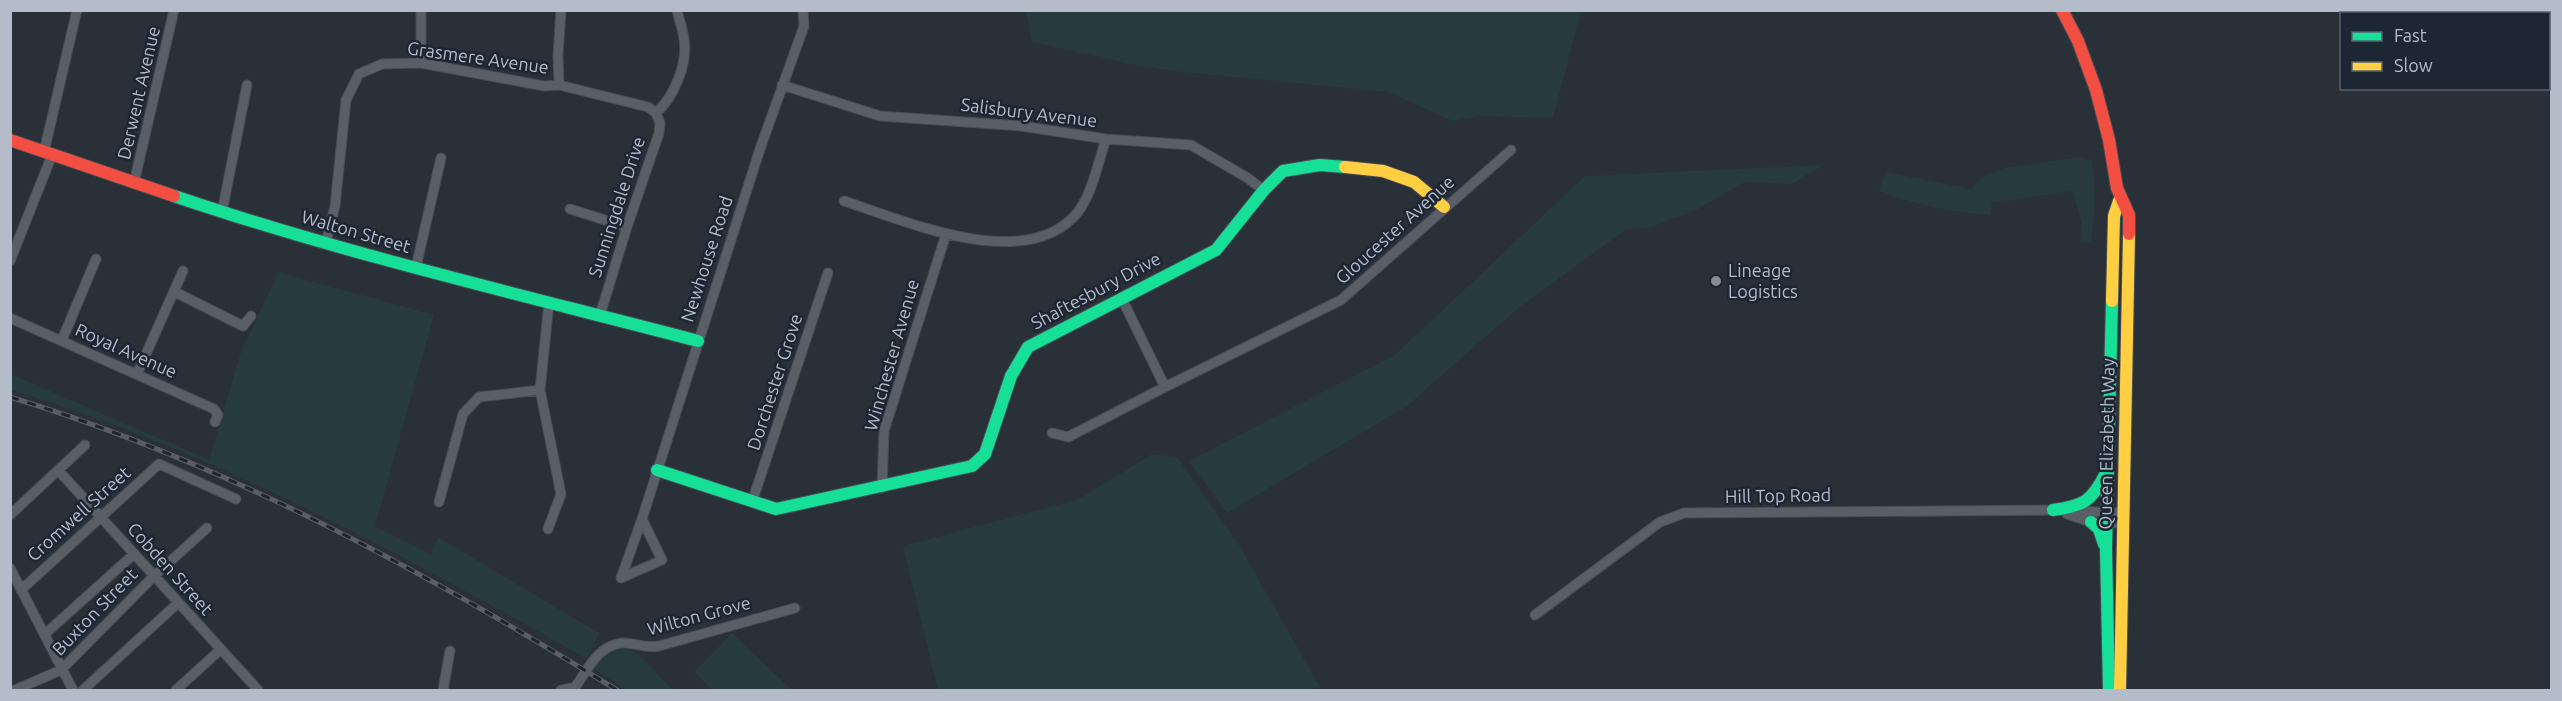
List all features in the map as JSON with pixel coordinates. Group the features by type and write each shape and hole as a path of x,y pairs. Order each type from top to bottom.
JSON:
{"street":[{"path":"10,261 48,154 77,10"},
{"name":"Derwent Avenue","path":"134,183 174,10"},
{"path":"421,10 421,63"},
{"path":"559,85 561,10"},
{"path":"656,113 671,96 685,52 677,10"},
{"name":"Newhouse Road","path":"642,519 662,560 621,578 782,85 804,26 803,10"},
{"name":"Queen Elizabeth Way","path":"2062,10 2073,30 2097,91 2110,143 2119,201 2128,215 2120,690"},
{"name":"Grasmere Avenue","path":"326,242 335,206 346,100 359,74 382,64 421,63 536,85 559,85 648,107 656,113"},
{"path":"222,212 247,85"},
{"name":"Salisbury Avenue","path":"782,85 880,116 1021,126 1106,139 1191,145 1264,190"},
{"name":"Sunningdale Drive","path":"600,315 659,133 660,123 656,113"},
{"path":"844,201 946,234 1015,243 1038,239 1059,229 1079,210 1087,196 1106,139"},
{"name":"Walton Street","path":"10,140 222,212 416,267 698,341"},
{"name":"Gloucester Avenue","path":"1052,433 1068,437 1341,300 1511,150"},
{"path":"416,267 441,158"},
{"name":"Shaftesbury Drive","path":"657,470 776,509 882,488 972,466 985,454 1011,376 1028,347 1120,297 1216,250 1264,190 1283,171 1320,165 1383,171 1414,182 1444,207"},
{"name":"Queen Elizabeth Way","path":"2109,690 2106,517 2114,216 2119,201"},
{"path":"570,209 627,227"},
{"name":"Winchester Avenue","path":"882,488 884,431 946,234"},
{"path":"62,340 96,259"},
{"path":"137,374 183,271"},
{"name":"Dorchester Grove","path":"752,502 828,273"},
{"path":"175,292 243,326 250,316"},
{"path":"1120,297 1165,387"},
{"path":"548,529 561,494 540,390 549,302"},
{"name":"Royal Avenue","path":"10,318 214,409 218,415 215,422"},
{"path":"439,502 463,414 479,397 540,390"},
{"path":"10,515 85,445"},
{"name":"Cromwell Street","path":"21,590 159,464 236,499"},
{"name":"Cobden Street","path":"58,471 258,690"},
{"path":"2053,510 2084,504 2098,489 2107,471"},
{"name":"Hill Top Road","path":"1535,615 1660,522 1684,513 2053,510 2124,518"},
{"name":"Hill Top Road","path":"2053,510 2091,522 2106,517"},
{"path":"2091,522 2099,529 2106,548"},
{"name":"Buxton Street","path":"61,670 153,577 207,528"},
{"path":"45,634 134,554"},
{"path":"10,568 73,690"},
{"path":"83,690 178,603"},
{"name":"Wilton Grove","path":"561,690 570,688 573,690 599,652 621,643 649,648 795,608"},
{"path":"176,690 221,649"},
{"path":"443,690 450,651"},
{"path":"15,690 61,670"}],"green space":[{"path":"1026,10 1581,11 1553,118 1479,116 1453,121 1388,92 1181,72 1130,64 1032,42"},
{"path":"2079,157 2092,160 2094,201 2091,242 2080,242 2081,222 2073,191 1992,203 1990,215 1934,207 1879,191 1886,172 1971,189 1984,176 2009,167"},
{"path":"1823,165 1792,184 1745,182 1696,210 1652,227 1625,230 1516,310 1407,406 1227,513 1189,461 1395,355 1585,176"},
{"path":"278,272 434,315 375,526 431,554 438,537 599,633 587,659 448,581 306,508 161,443 11,390 11,374 209,460 240,355"},
{"path":"1152,454 1177,457 1239,545 1320,687 1303,690 938,690 903,546 1079,499"},
{"path":"732,633 792,690 713,690 694,672"},
{"path":"627,649 646,662 674,690 627,690 593,669 607,654"}],"railway":[{"path":"10,397 169,454 323,524 472,604 617,690"}],"traffic: fast":[{"path":"657,470 776,509 972,466 985,454 1011,376 1028,347 1216,250 1264,190 1283,171 1320,165 1345,167"},
{"path":"174,196 303,237 698,341"},
{"path":"2109,690 2106,548 2112,301"},
{"path":"2053,510 2080,504 2086,500 2096,490 2106,473"},
{"path":"2091,522 2099,529 2104,544"}],"traffic: slow":[{"path":"1345,167 1383,171 1414,182 1444,207"},
{"path":"2112,301 2114,216 2119,201"},
{"path":"2120,690 2129,234"}],"traffic: jam":[{"path":"2062,10 2078,41 2096,90 2109,140 2117,188 2129,215 2129,234"},
{"path":"10,140 174,196"}],"place":[{"name":"Lineage Logistics","path":"1716,281"}]}
